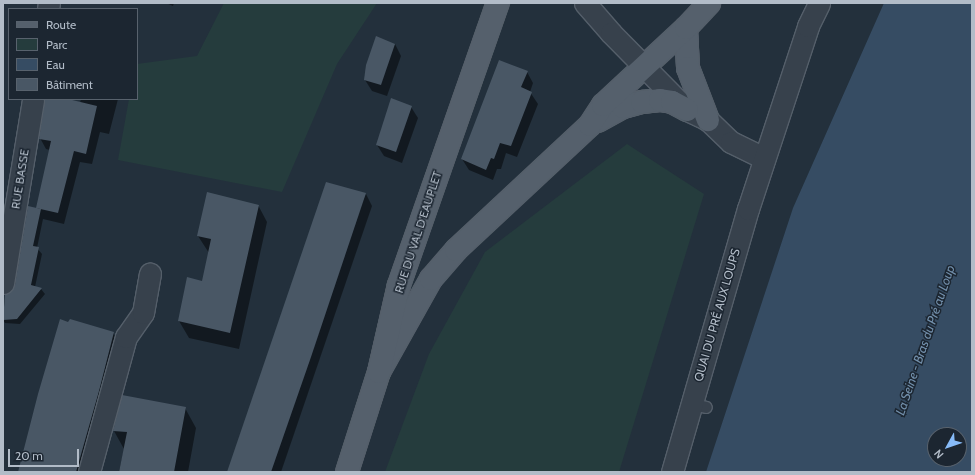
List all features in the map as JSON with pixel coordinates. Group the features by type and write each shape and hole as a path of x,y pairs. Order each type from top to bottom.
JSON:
{"main road":[{"name":"RUE DU VAL D'EAUPLET","path":"380,372 399,285 498,3"},
{"name":"RUE DU VAL D'EAUPLET","path":"380,372 431,279 456,250 590,125 603,105 686,28 709,3"},
{"path":"686,28 688,68 708,120"},
{"path":"590,125 623,107 642,102 660,100 672,102 688,110"},
{"path":"347,472 380,372"}],"street":[{"path":"585,3 611,33 688,110 708,120 731,142 764,158"},
{"name":"QUAI DU PRÉ AUX LOUPS","path":"672,472 699,405 764,158 783,123 808,26 819,3"},
{"name":"RUE BASSE","path":"3,283 33,100"},
{"path":"89,472 126,337 143,313 150,274"}],"green space":[{"path":"224,3 377,3 337,64 282,192 118,160 129,100 138,100 138,64 197,56"},
{"path":"627,144 704,194 619,472 385,472 429,354 485,252"}],"water":[{"name":"La Seine - Bras du Pré au Loup","path":"884,3 972,3 972,472 706,472 793,208"}],"building":[{"path":"376,36 395,44 381,85 364,80 366,65"},
{"path":"499,60 528,71 521,87 532,92 511,146 500,143 494,159 491,158 486,170 461,159"},
{"path":"391,98 412,106 396,152 376,145"},
{"path":"45,100 72,100 97,106 86,154 74,151 58,213 36,208 51,141 39,139"},
{"path":"326,182 366,193 311,357 271,472 227,472"},
{"path":"207,192 259,205 230,333 178,321 187,277 202,281 211,239 197,236"},
{"path":"28,206 41,209 33,246 39,247 31,285 42,288 17,319 3,320 5,294 12,291 15,285"},
{"path":"60,319 68,322 70,319 114,332 99,391 76,472 18,472 38,394"},
{"path":"122,395 186,407 174,472 119,472 127,432 113,431"}]}
